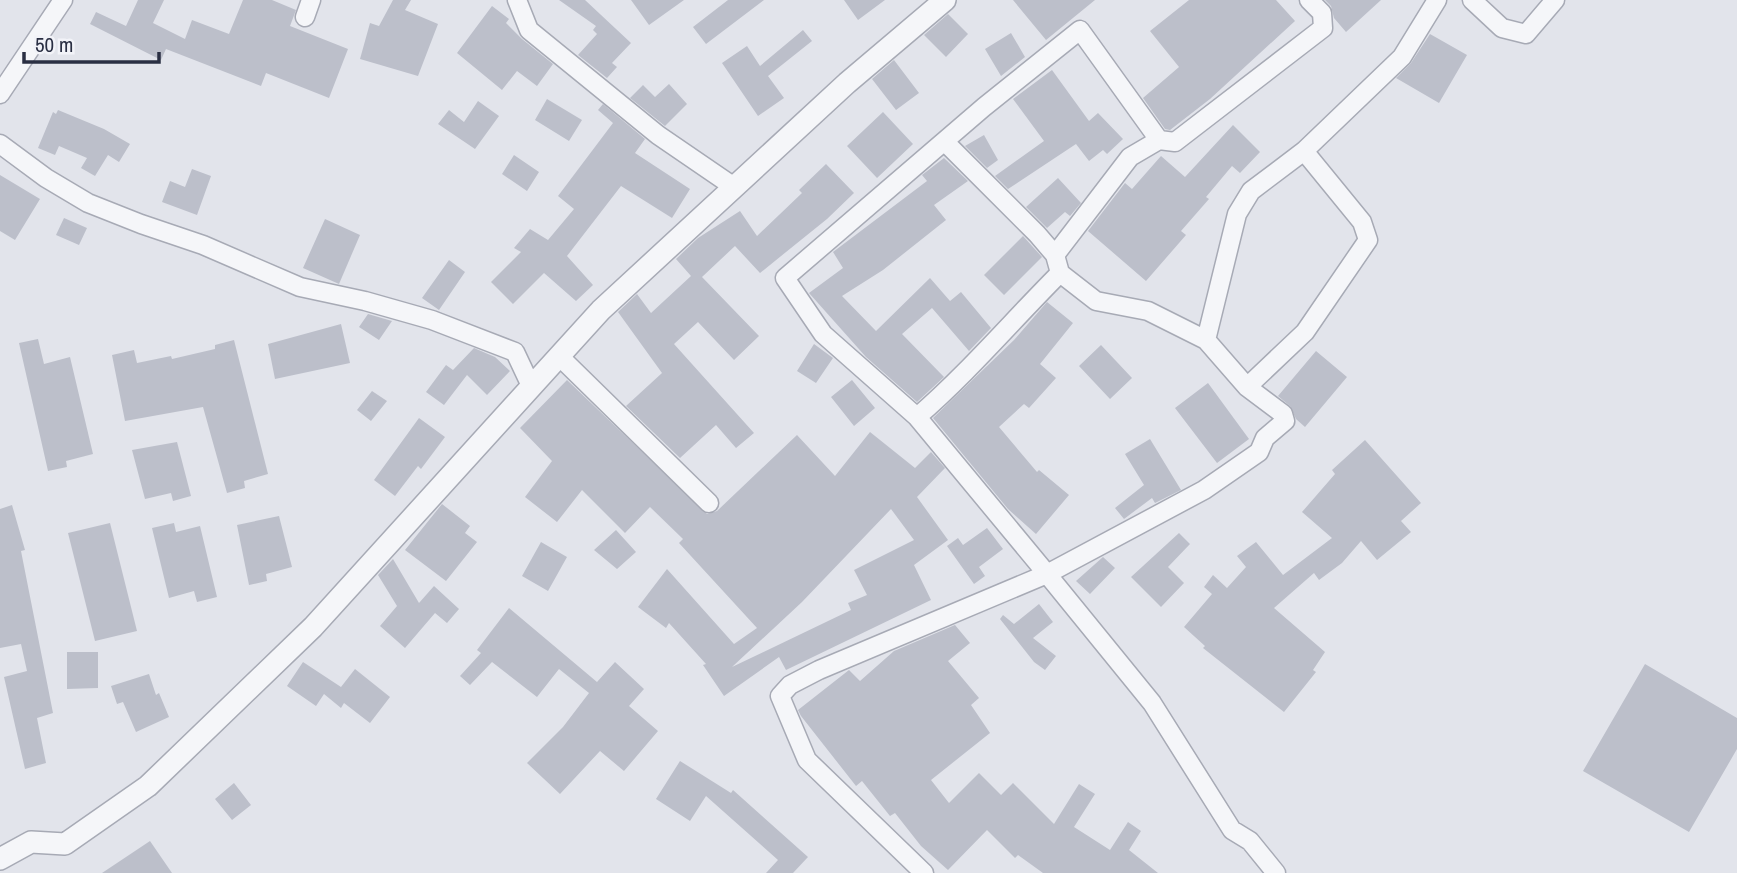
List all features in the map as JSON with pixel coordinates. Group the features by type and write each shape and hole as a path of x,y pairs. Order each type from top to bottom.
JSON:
{"street":[{"path":"0,94 63,0"},
{"path":"516,0 529,30 659,135 734,187"},
{"path":"0,859 31,842 65,844 148,786 313,627 601,310 847,83 945,0"},
{"path":"1055,255 1130,158 1159,140 1175,142 1323,28 1322,13 1309,0"},
{"path":"1206,340 1237,215 1251,191 1304,151 1402,57 1437,0"},
{"path":"1472,0 1502,28 1526,34 1555,0"},
{"path":"1159,140 1080,30 984,107 785,278 823,334 917,417 1047,574 1152,704 1232,830 1250,841 1276,873"},
{"path":"924,873 807,760 780,696 790,685 819,670 1047,574 1204,490 1259,452 1265,438 1285,421 1283,414 1247,387 1206,340 1148,311 1096,300 1060,273 1055,255 946,142"},
{"path":"0,144 46,178 88,202 130,220 203,244 300,287 418,316 515,352 531,386"},
{"path":"1247,387 1305,332 1368,240 1362,222 1304,151"},
{"path":"917,417 954,385 991,341 1060,273"},
{"path":"559,356 709,503"}],"building":[{"path":"138,0 164,0 153,23 185,39 192,20 229,34 243,0 272,0 296,10 290,26 348,49 329,98 266,73 261,86 166,49 161,60 90,24 96,12 126,26"},
{"path":"393,0 411,0 405,10 438,24 418,76 360,59 370,23 379,26"},
{"path":"559,0 585,0 631,43 612,63 617,67 607,78 578,55 597,34 593,30 596,26"},
{"path":"631,0 684,0 649,25"},
{"path":"728,0 764,0 706,44 693,27"},
{"path":"844,0 885,0 858,20"},
{"path":"1013,0 1095,0 1046,40"},
{"path":"1189,0 1276,0 1295,21 1210,99 1170,130 1165,129 1143,98 1179,67 1150,31"},
{"path":"1325,0 1381,0 1346,32 1334,18 1331,6"},
{"path":"492,6 509,19 506,23 522,39 553,64 537,86 517,71 502,90 457,53"},
{"path":"948,14 968,34 946,57 924,35"},
{"path":"803,30 812,41 768,76 784,98 758,116 722,63 747,46 760,66"},
{"path":"1011,33 1025,57 1001,76 985,49"},
{"path":"1430,34 1467,55 1439,103 1396,78 1411,63"},
{"path":"894,60 919,93 896,110 872,79"},
{"path":"1052,70 1089,121 1098,113 1123,139 1107,154 1103,150 1089,161 1076,144 1008,189 995,176 1044,141 1013,99"},
{"path":"669,84 687,104 665,126 630,98 643,85 655,97"},
{"path":"547,99 582,120 569,141 535,120"},
{"path":"478,101 499,116 475,149 438,124 449,110 464,122"},
{"path":"603,104 645,139 635,153 690,189 672,218 621,186 567,256 593,285 576,301 544,273 513,304 491,282 521,252 514,248 530,229 548,240 574,209 558,196 613,123 598,110"},
{"path":"58,110 104,129 130,144 119,162 108,155 95,176 81,168 87,158 59,146 55,155 38,148 53,112 56,114"},
{"path":"883,112 913,144 877,178 847,146"},
{"path":"1233,125 1260,152 1240,173 1232,166 1206,197 1209,199 1181,231 1186,235 1146,281 1088,231 1125,183 1132,189 1161,156 1185,177"},
{"path":"984,135 998,160 987,168 965,146"},
{"path":"514,155 539,172 527,191 502,174"},
{"path":"944,158 968,181 934,205 946,220 883,270 842,296 876,331 930,278 950,301 961,292 991,328 969,351 932,308 902,334 944,377 917,402 866,357 809,293 843,268 833,252 927,181 922,175"},
{"path":"826,164 854,193 827,219 760,273 735,246 702,277 759,336 734,360 698,322 674,344 754,433 736,448 716,425 680,458 626,406 662,373 618,312 637,294 651,313 691,276 676,259 698,238 740,211 757,236 802,193 799,190"},
{"path":"192,169 211,176 197,215 162,202 170,181 185,187"},
{"path":"0,175 40,199 15,240 0,231"},
{"path":"1058,178 1081,203 1070,216 1065,212 1047,228 1026,207"},
{"path":"64,218 87,228 79,245 56,235"},
{"path":"325,219 360,235 339,284 303,268"},
{"path":"1023,236 1042,257 1004,295 984,275"},
{"path":"449,260 465,272 439,310 422,298"},
{"path":"1047,302 1073,323 1040,364 1056,378 1029,408 1024,404 999,427 1037,472 1039,470 1069,495 1036,534 1008,509 933,418 1014,340"},
{"path":"368,314 392,321 379,340 359,327"},
{"path":"341,324 350,363 275,379 268,344"},
{"path":"38,339 44,364 70,357 93,454 66,461 67,467 48,471 19,343"},
{"path":"234,340 268,474 244,481 245,488 227,493 203,407 125,421 112,355 134,350 137,363 171,356 172,359 215,349 215,345"},
{"path":"814,344 833,358 816,383 797,371"},
{"path":"1101,345 1132,378 1110,399 1079,366"},
{"path":"474,348 495,357 510,371 487,395 467,375 444,405 426,392 446,365 453,370"},
{"path":"1316,351 1347,377 1305,427 1296,419 1290,406 1278,396"},
{"path":"567,380 707,514 717,511 797,435 835,476 870,432 915,468 931,452 945,468 917,497 948,540 914,565 931,600 786,670 779,657 724,696 703,665 706,664 669,623 666,628 638,607 667,569 734,644 757,628 679,543 683,539 650,507 625,533 582,490 557,522 525,497 552,461 520,428","holes":["891,509 914,540 854,570 867,595 848,603 851,610 732,667 802,602"]},
{"path":"852,380 875,408 854,426 831,397"},
{"path":"1208,383 1249,439 1217,463 1175,408"},
{"path":"372,391 387,401 371,421 357,410"},
{"path":"419,418 445,437 421,469 418,466 395,496 374,480"},
{"path":"1150,439 1181,490 1155,503 1152,498 1124,519 1115,508 1144,485 1125,454"},
{"path":"1365,440 1421,503 1401,521 1411,532 1377,560 1361,541 1342,563 1319,580 1314,573 1274,608 1325,652 1313,670 1316,672 1284,712 1203,648 1205,646 1184,627 1212,594 1204,587 1213,575 1227,588 1246,567 1237,556 1256,542 1283,575 1332,538 1302,512 1335,474 1332,470"},
{"path":"177,442 191,496 173,501 171,493 145,499 132,450"},
{"path":"442,504 470,526 465,533 477,542 446,581 405,550"},
{"path":"12,505 25,550 21,551 53,713 37,718 46,763 25,769 4,677 27,671 21,644 0,648 0,509"},
{"path":"279,516 292,567 266,574 267,581 249,585 237,525"},
{"path":"110,523 137,631 95,641 68,533"},
{"path":"174,523 176,532 200,526 217,597 197,602 194,591 169,598 152,528"},
{"path":"987,528 1003,549 979,567 985,576 974,584 947,546 958,538 963,545"},
{"path":"616,530 636,552 617,569 594,550"},
{"path":"1179,533 1190,544 1168,567 1184,583 1161,607 1131,577"},
{"path":"541,542 567,557 548,591 522,576"},
{"path":"1103,557 1115,568 1090,594 1076,581"},
{"path":"393,559 419,603 434,586 459,609 447,623 435,613 405,648 380,626 397,606 378,575"},
{"path":"1039,604 1053,622 1033,638 1056,656 1045,670 1034,662 1000,619 1003,615 1014,624"},
{"path":"509,608 597,682 615,662 644,689 629,706 658,731 624,771 600,751 560,794 527,763 563,727 589,693 559,669 537,697 492,662 470,685 460,676 481,653 477,650"},
{"path":"955,625 970,643 948,661 979,698 971,705 990,733 931,780 949,803 979,773 1001,795 1013,783 1054,824 1079,784 1095,794 1074,827 1110,850 1128,822 1141,831 1129,850 1158,873 1043,873 1018,855 1015,858 987,830 948,870 921,846 895,813 890,816 862,781 856,786 801,716 798,710 849,670 860,681 894,651"},
{"path":"67,652 98,652 98,688 67,689"},
{"path":"303,662 341,687 355,669 390,697 370,723 344,703 341,708 324,694 316,706 287,686"},
{"path":"1645,664 1737,718 1737,749 1689,832 1583,771"},
{"path":"149,674 156,695 159,693 169,717 136,732 123,702 117,704 111,686"},
{"path":"680,761 731,793 733,790 808,857 793,873 766,873 778,860 706,796 690,821 656,799"},
{"path":"234,783 251,805 232,820 215,799"},
{"path":"150,841 172,873 102,873"}]}
